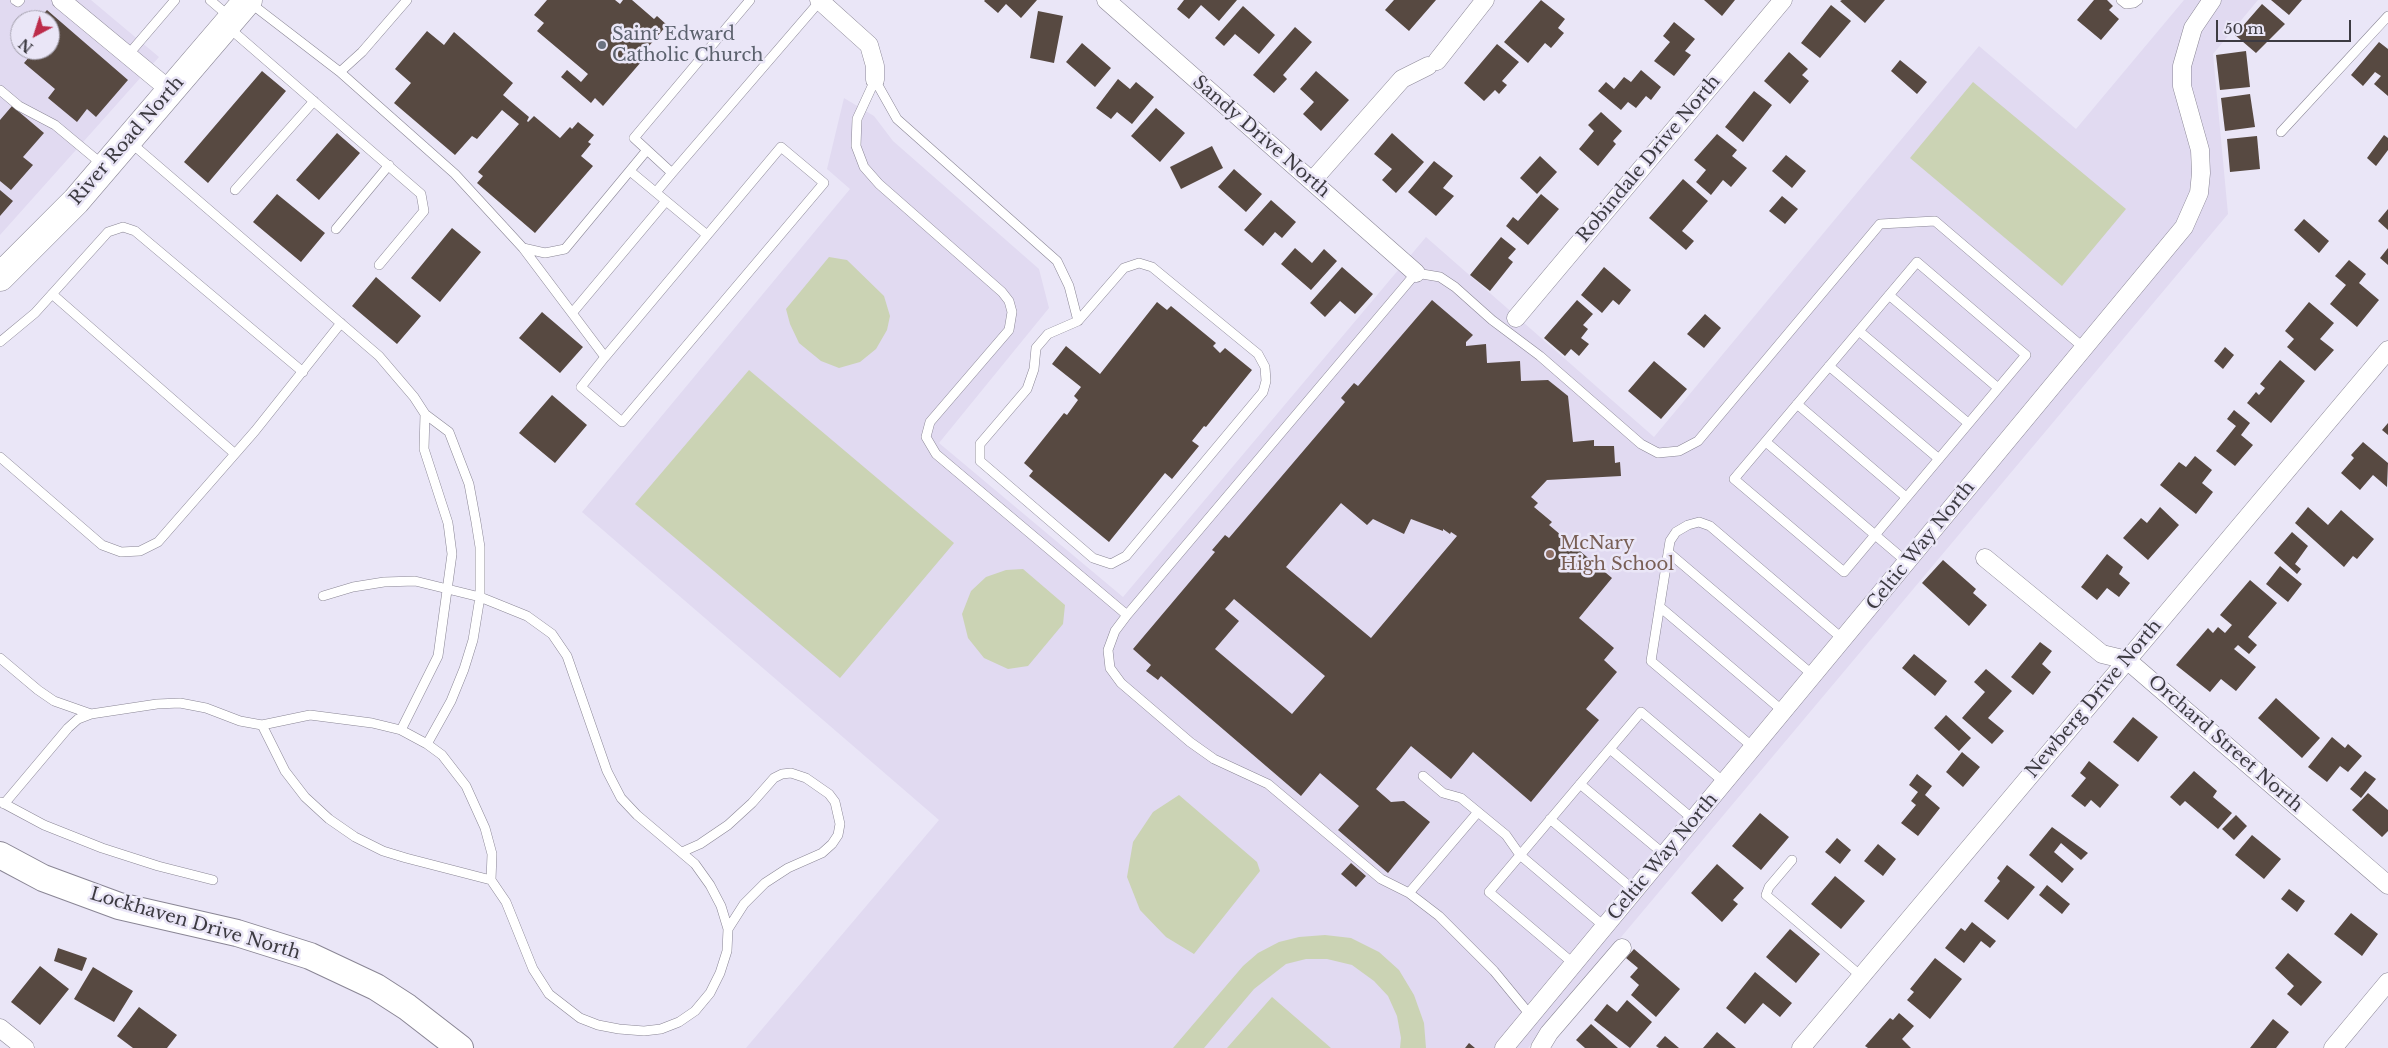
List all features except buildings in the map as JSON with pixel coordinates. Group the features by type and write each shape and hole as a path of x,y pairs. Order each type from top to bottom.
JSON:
{"main road":[{"name":"River Road North","path":"0,277 76,201 238,11"}],"street":[{"path":"62,0 171,91"},
{"name":"Sandy Drive North","path":"1106,0 1416,273"},
{"path":"1312,181 1402,80 1432,63 1485,0"},
{"name":"Robindale Drive North","path":"1516,318 1783,0"},
{"name":"Celtic Way North","path":"1504,1048 2174,242 2184,227 2199,193 2201,173 2200,150 2182,86 2182,66 2193,28 2212,0"},
{"path":"820,1 869,45 875,66 875,80"},
{"name":"Newberg Drive North","path":"1800,1048 2388,350"},
{"name":"Orchard Street North","path":"1985,558 2102,654 2126,660 2388,885"},
{"name":"Lockhaven Drive North","path":"0,855 43,878 119,906 237,933 310,956 376,987 407,1007 460,1048"},
{"path":"1540,1048 1549,1033 1622,948"},
{"path":"2333,1048 2388,982"},
{"path":"0,1028 25,1048"}],"lane":[{"path":"16,0 18,2 20,0"},
{"path":"128,55 175,0"},
{"path":"210,0 238,11 340,72 455,174 523,248 605,357"},
{"path":"340,72 362,52 407,0"},
{"path":"2122,0 2126,4 2134,3 2138,0"},
{"path":"672,173 634,138 748,1"},
{"path":"656,192 820,1"},
{"path":"238,11 314,101 421,194 424,211 379,265"},
{"path":"2281,132 2388,16"},
{"path":"875,80 897,119 1057,261 1069,286 1078,321"},
{"path":"875,80 857,119 856,146 864,167 879,184 1002,292 1009,301 1012,312 1009,330 930,422 926,436 936,454 1127,615"},
{"path":"0,90 19,106 55,125 106,167"},
{"path":"235,190 314,101"},
{"path":"129,141 379,356 414,397 425,414 450,432 469,484 480,546 480,597 473,640 464,669 451,701 428,744"},
{"path":"781,147 824,183 622,422 581,387 605,357 781,147"},
{"path":"523,248 545,253 565,248 646,150"},
{"path":"336,230 389,165"},
{"path":"630,171 707,235"},
{"path":"573,312 666,201"},
{"path":"1531,1016 1494,972 1439,916 1409,894 1381,879 1268,784 1214,759 1190,742 1121,683 1110,668 1108,650 1116,631 1127,615 1416,273 1440,277 1455,288 1492,320 1530,348 1641,444 1658,453 1680,451 1698,441 1880,224 1936,221 2084,348"},
{"path":"0,342 35,313 108,232 123,227 131,228 303,372"},
{"path":"1917,262 2026,354 1844,572 1734,479 1889,295 1917,262"},
{"path":"1139,263 1152,267 1258,354 1265,367 1266,381 1263,392 1126,556 1111,564 1093,558 980,461 980,444 1027,389 1034,368 1036,348 1048,334 1078,321 1124,268 1139,263"},
{"path":"52,294 234,453"},
{"path":"1889,295 1998,388"},
{"path":"0,457 102,545 121,552 131,553 150,547 158,542 303,372 341,322"},
{"path":"1859,331 1968,423"},
{"path":"1829,366 1939,459"},
{"path":"1797,404 1906,497"},
{"path":"401,730 438,656 452,554 448,524 424,449 425,414"},
{"path":"1766,442 1908,563"},
{"path":"1754,748 1651,661 1670,541 1676,532 1688,525 1699,522 1710,526 1844,640"},
{"path":"1668,552 1814,676"},
{"path":"214,880 158,866 102,848 44,824 2,803 68,728 78,719 91,714 157,704 180,703 206,708 240,721 262,725 310,716 372,723 401,730 428,744 455,770 475,802 492,854 491,880 506,902 533,969 549,994 580,1018 619,1030 644,1031 661,1029 678,1022 695,1011 710,993 720,973 727,951 728,929 721,906 710,885 695,864 637,815 621,798 607,771 566,656 559,642 542,626 527,616 480,597 415,582 384,582 353,587 323,596"},
{"path":"1660,607 1784,712"},
{"path":"0,658 54,701 91,714"},
{"path":"1574,964 1489,892 1641,712 1724,783"},
{"path":"262,725 285,771 305,797 329,819 355,837 406,858 491,880"},
{"path":"1610,749 1694,820"},
{"path":"682,852 700,844 728,825 752,803 774,778 782,774 791,773 806,778 829,794 835,802 840,824 838,835 832,844 822,853 788,868 765,883 744,904 728,929"},
{"path":"1423,776 1443,793 1461,798 1506,835 1520,856 1605,927"},
{"path":"1580,784 1665,855"},
{"path":"1409,894 1478,812"},
{"path":"1550,820 1635,891"},
{"path":"1792,860 1769,887 1766,895 1861,976"}],"shaded area":[{"path":"0,0 91,0 159,57 0,235"},
{"name":"McNary High School","path":"2184,0 2258,0 2213,54 2228,214 1528,1048 746,1048 939,820 582,512 850,189 827,169 844,98 874,116 893,141 1039,269 1049,308 939,443 1123,597 1426,237 1654,437 1979,46 2076,129"}],"green space":[{"path":"1973,82 2126,209 2062,286 1910,158"},
{"path":"829,257 847,260 884,296 890,316 887,330 876,349 860,362 839,368 821,361 799,343 790,324 786,309"},
{"path":"749,370 954,543 840,678 635,504"},
{"path":"1023,569 1065,605 1063,624 1028,666 1008,669 984,658 968,638 962,614 971,591 986,577 1006,570"},
{"path":"1179,795 1257,862 1260,871 1194,954 1166,937 1140,910 1127,877 1133,842 1153,812"},
{"path":"1325,935 1351,938 1379,952 1399,970 1414,995 1424,1023 1426,1048 1400,1048 1401,1038 1397,1016 1388,996 1374,981 1352,965 1327,959 1306,959 1286,964 1254,989 1204,1048 1173,1048 1243,966 1258,953 1279,942 1299,937"},
{"path":"1272,997 1331,1048 1227,1048"}],"place":[{"name":"Saint Edward Catholic Church","path":"602,45"},
{"name":"McNary High School","path":"1550,554"}]}
